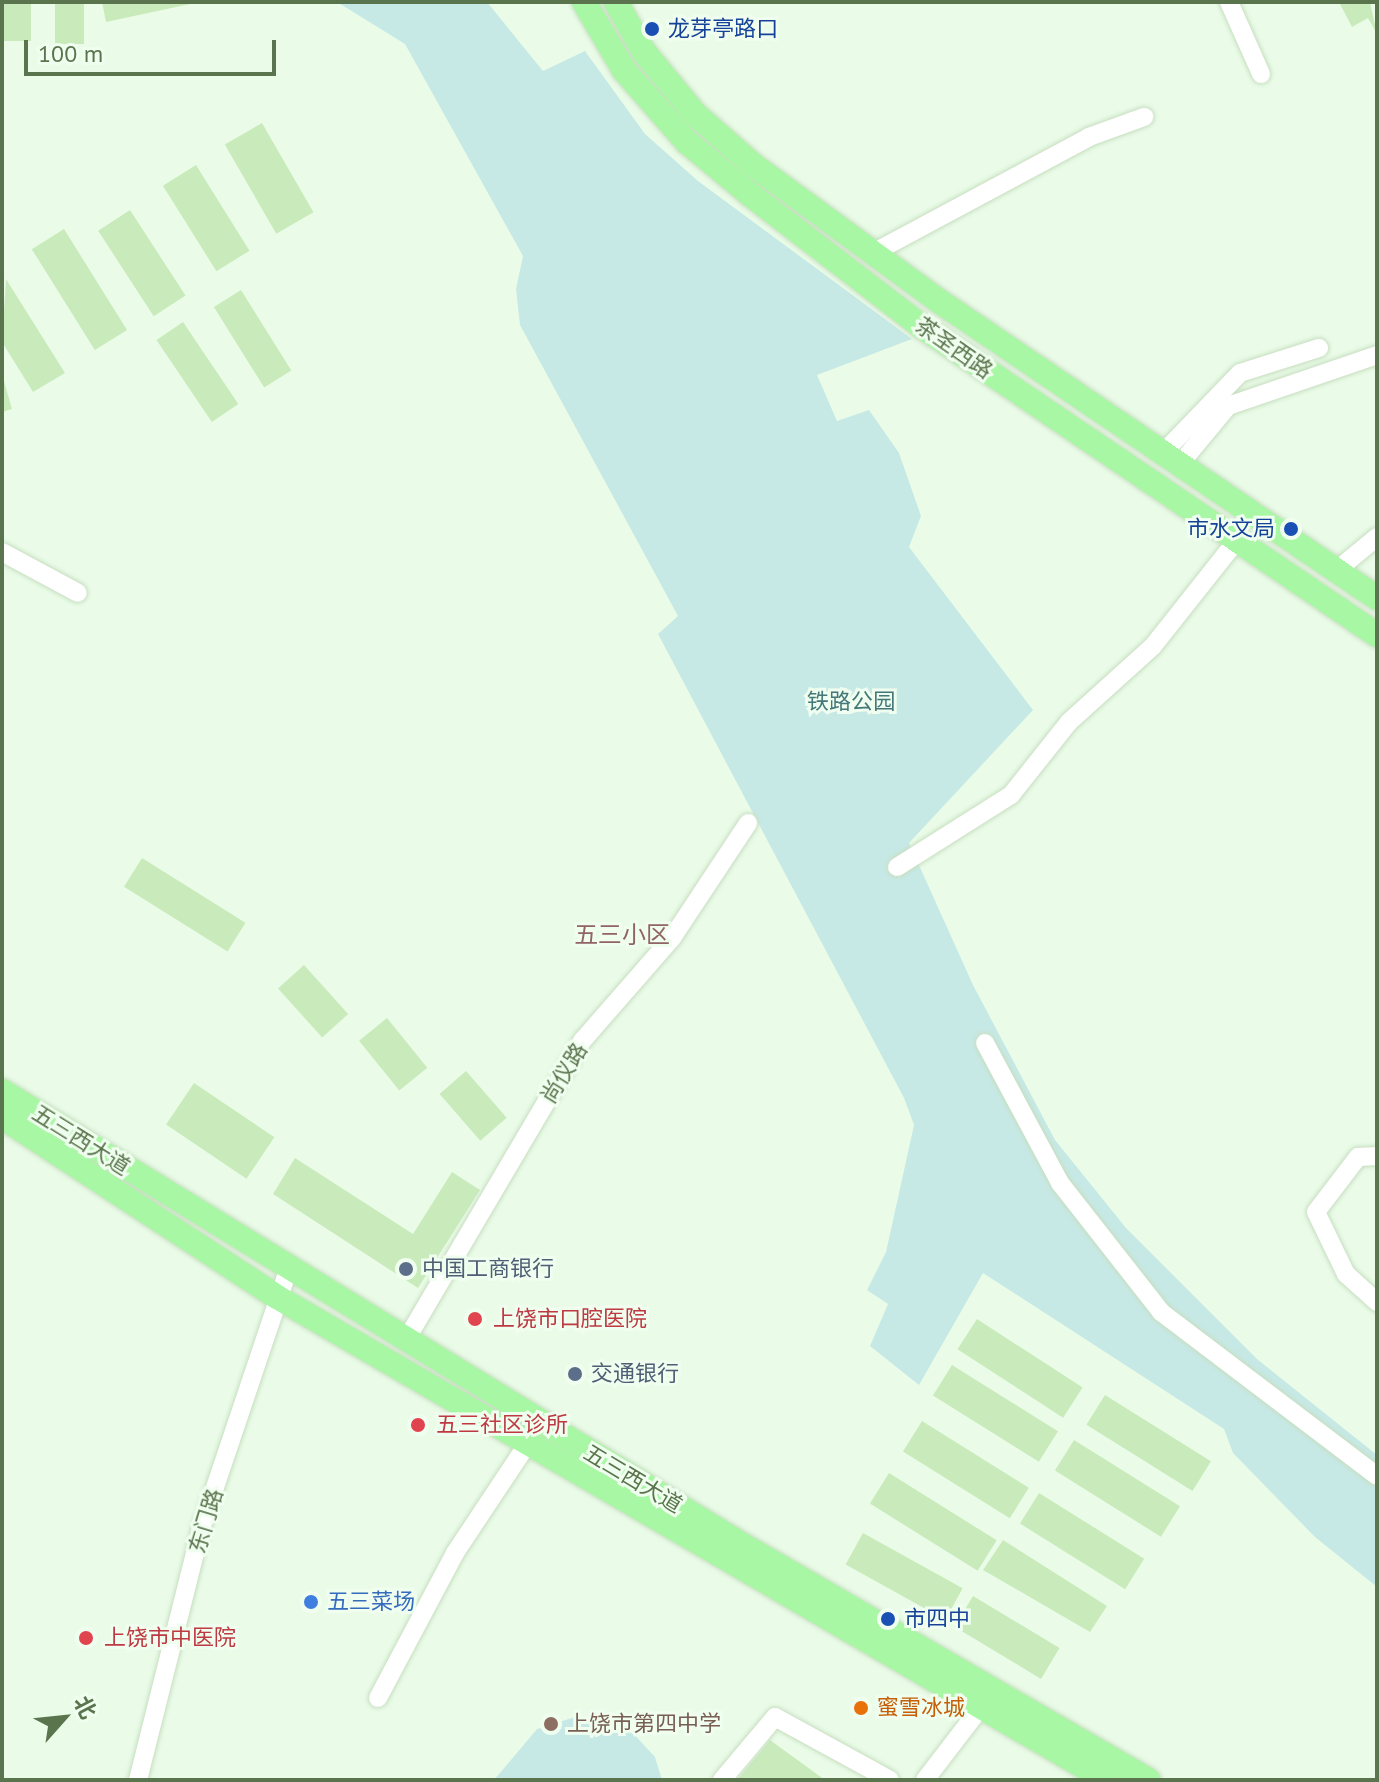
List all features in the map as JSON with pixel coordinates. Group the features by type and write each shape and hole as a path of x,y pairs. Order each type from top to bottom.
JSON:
{"main road":[{"name":"茶圣西路","path":"584,2 624,70 687,142 921,326 1377,635"},
{"name":"茶圣西路","path":"616,2 644,52 696,115 873,253 1377,598"},
{"name":"五三西大道","path":"2,1091 406,1340 1148,1780"},
{"name":"五三西大道","path":"2,1117 277,1297 1107,1780"}],"street":[{"path":"1229,2 1261,74"},
{"path":"873,253 1089,137 1144,117"},
{"path":"1172,459 1240,373 1319,348"},
{"path":"1172,459 1228,406 1377,355"},
{"path":"1337,570 1377,538"},
{"path":"897,867 1011,795 1069,722 1153,646 1237,540"},
{"path":"2,552 78,593"},
{"name":"尚仪路","path":"406,1340 583,1040 672,938 748,823"},
{"path":"985,1043 1060,1183 1161,1312 1377,1476"},
{"path":"1377,1156 1358,1157 1316,1212 1346,1274 1377,1302"},
{"name":"东门路","path":"138,1780 202,1526 289,1268"},
{"path":"378,1698 455,1553 528,1443"},
{"path":"925,1780 981,1707"},
{"path":"722,1780 775,1717 890,1780"}],"green space":[{"name":"铁路公园","path":"337,2 487,2 543,71 585,51 645,134 698,181 912,339 817,375 837,421 869,410 899,453 921,516 909,547 1033,710 909,843 973,985 1055,1140 1126,1228 1257,1359 1377,1455 1377,1587 1315,1537 1233,1453 1224,1429 983,1273 919,1385 870,1346 888,1304 867,1290 886,1252 914,1125 904,1098 658,634 678,616 520,325 516,289 523,256 405,44"},
{"path":"575,1717 630,1730 655,1757 662,1780 494,1780 537,1729"}],"building":[{"path":"2,2 31,2 31,41 2,41"},
{"path":"55,2 84,2 84,44 55,44"},
{"path":"102,2 195,2 195,3 106,22"},
{"path":"1339,2 1370,2 1377,34 1368,18 1352,27"},
{"path":"262,123 314,212 276,234 225,144"},
{"path":"196,165 250,251 216,271 163,186"},
{"path":"130,210 186,296 154,316 98,231"},
{"path":"64,229 127,330 95,350 32,249"},
{"path":"6,279 65,373 33,392 2,342"},
{"path":"241,290 291,371 264,388 214,307"},
{"path":"183,322 238,404 212,422 156,340"},
{"path":"2,374 12,409 2,412"},
{"path":"142,858 245,923 227,951 124,887"},
{"path":"304,965 348,1014 322,1037 278,988"},
{"path":"387,1018 427,1068 399,1090 359,1041"},
{"path":"466,1071 507,1118 480,1141 440,1094"},
{"path":"194,1083 274,1137 246,1179 166,1124"},
{"path":"295,1158 413,1234 452,1172 480,1190 418,1288 273,1194"},
{"path":"977,1319 1083,1388 1063,1418 957,1349"},
{"path":"952,1365 1058,1431 1039,1462 933,1396"},
{"path":"1105,1395 1211,1461 1192,1491 1086,1425"},
{"path":"922,1421 1029,1488 1010,1518 903,1452"},
{"path":"1074,1440 1180,1506 1161,1537 1055,1471"},
{"path":"889,1473 997,1540 978,1571 870,1504"},
{"path":"1039,1493 1144,1559 1125,1589 1020,1524"},
{"path":"863,1533 963,1588 945,1620 846,1564"},
{"path":"1003,1540 1107,1606 1090,1632 983,1570"},
{"path":"973,1596 1060,1648 1041,1679 954,1627"},
{"path":"770,1740 825,1780 737,1780"}],"place":[{"name":"龙芽亭路口","path":"652,29"},
{"name":"市水文局","path":"1291,529"},
{"name":"中国工商银行","path":"406,1269"},
{"name":"上饶市口腔医院","path":"475,1319"},
{"name":"交通银行","path":"575,1374"},
{"name":"五三社区诊所","path":"418,1425"},
{"name":"五三菜场","path":"311,1602"},
{"name":"市四中","path":"888,1619"},
{"name":"上饶市中医院","path":"86,1638"},
{"name":"蜜雪冰城","path":"861,1708"},
{"name":"上饶市第四中学","path":"551,1724"}],"district":[{"name":"五三小区","path":"622,935"}]}
